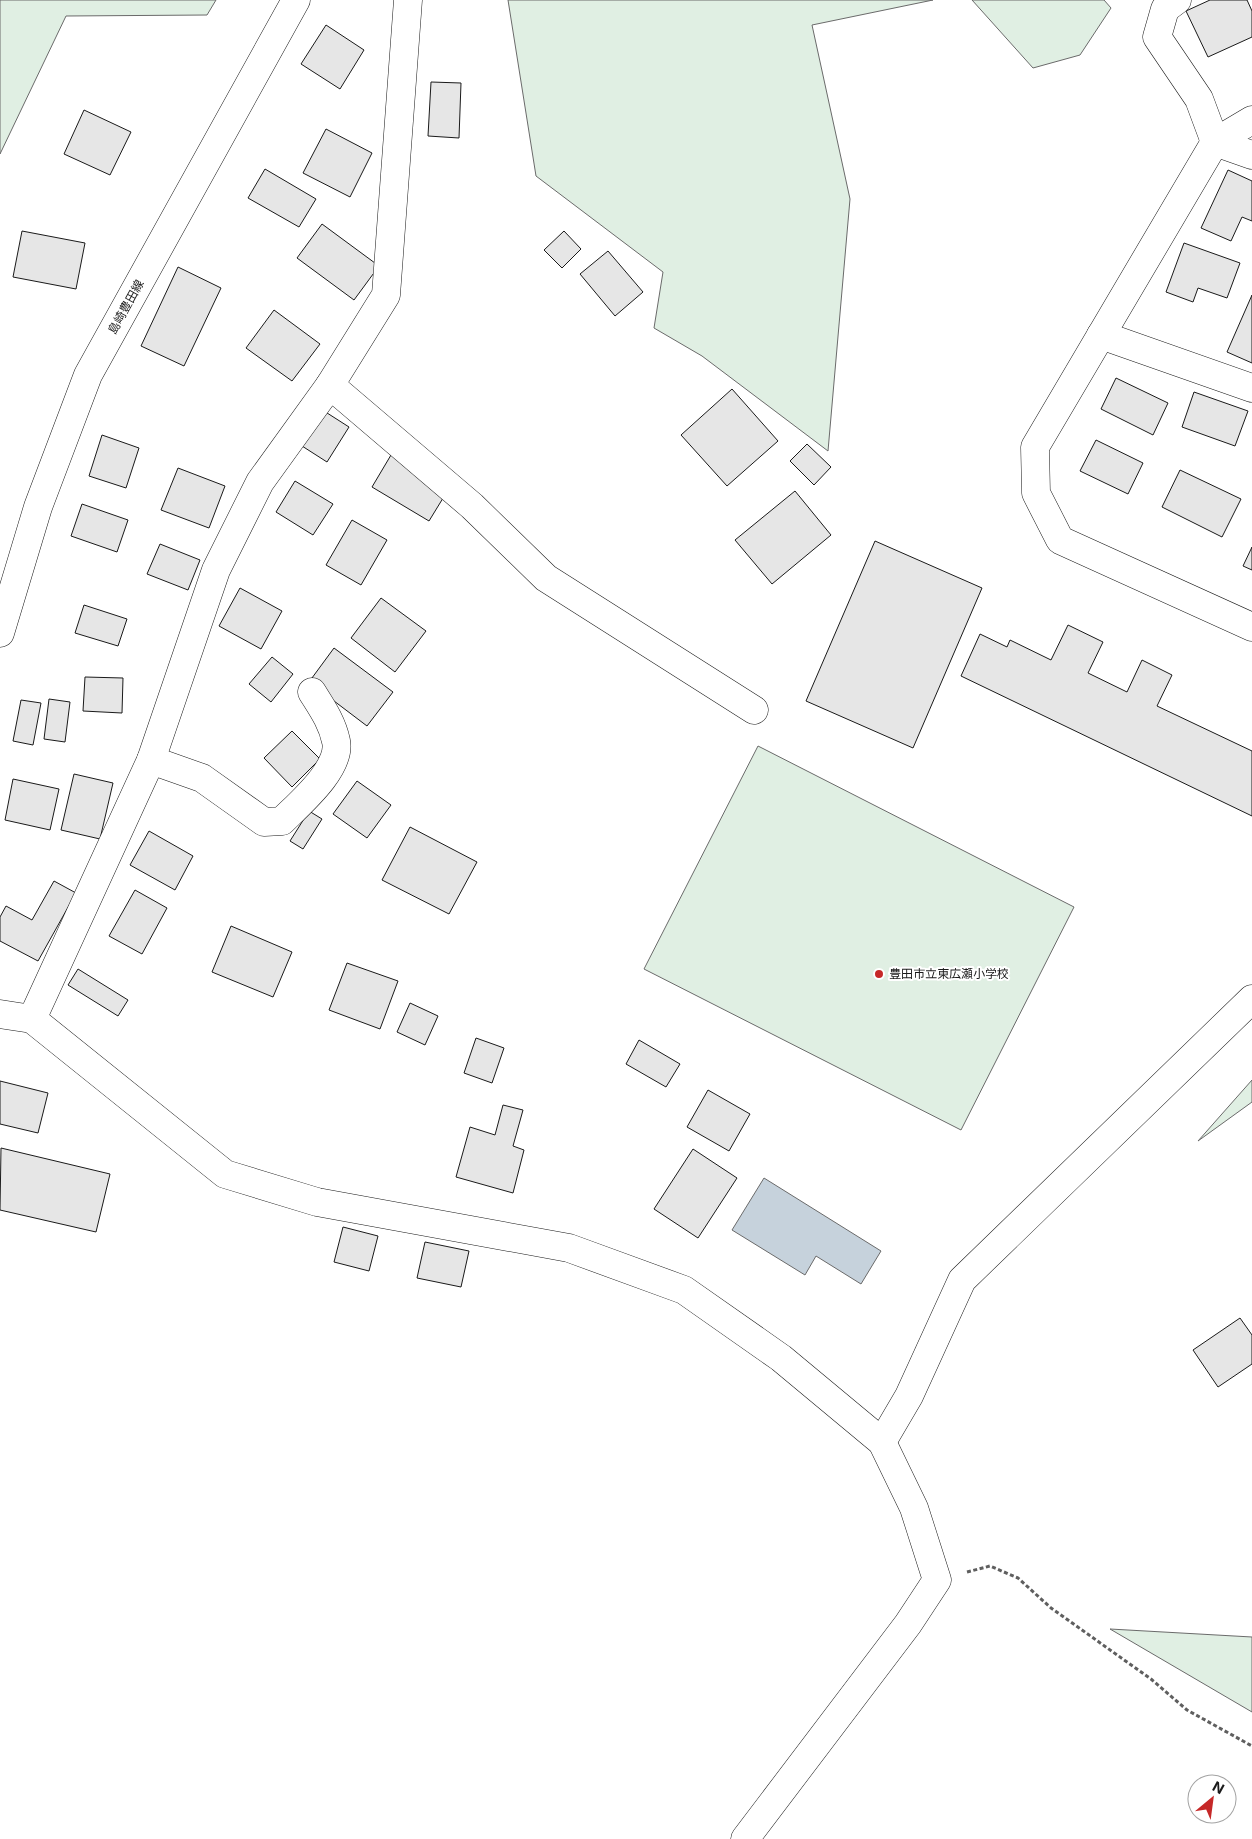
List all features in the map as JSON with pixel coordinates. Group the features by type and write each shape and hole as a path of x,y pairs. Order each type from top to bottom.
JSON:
{"street":[{"name":"島崎豊田線","path":"0,633 38,506 88,376 296,0"},
{"path":"32,1019 151,760 216,570 260,482 330,385 386,295 408,0"},
{"path":"1177,0 1165,9 1157,37 1199,99 1215,142"},
{"path":"1252,120 1215,142 1035,447 1036,492 1060,540 1252,627"},
{"path":"1215,142 1252,154"},
{"path":"1101,335 1252,388"},
{"path":"330,385 472,506 546,578 754,710"},
{"path":"151,760 202,778 264,822 282,821 307,796 333,764 337,743 330,720 312,692"},
{"path":"882,1442 909,1396 962,1280 1252,999"},
{"path":"0,1014 32,1019 225,1174 317,1202 569,1248 684,1290 781,1358 882,1442 914,1508 937,1580 908,1624 745,1839"}],"path":[{"path":"937,1580 990,1566 1018,1578 1051,1608 1151,1679 1187,1710 1252,1746"}],"green space":[{"path":"0,0 216,0 207,15 66,16 0,154"},
{"path":"508,0 933,0 812,25 850,199 828,451 702,356 654,328 663,272 536,176"},
{"path":"972,0 1104,0 1111,8 1080,55 1033,68"},
{"path":"758,746 1074,907 961,1130 644,969"},
{"path":"1252,1080 1252,1102 1198,1141"},
{"path":"1110,1629 1252,1637 1252,1712"}],"shaded area":[{"path":"764,1178 881,1251 861,1284 816,1256 805,1275 732,1230"}],"building":[{"path":"1210,0 1247,0 1252,11 1252,37 1208,57 1186,11"},
{"path":"326,25 364,50 340,89 301,64"},
{"path":"431,82 461,83 459,138 428,136"},
{"path":"84,110 131,132 110,175 64,154"},
{"path":"326,129 372,153 350,197 303,173"},
{"path":"265,169 316,199 299,227 248,198"},
{"path":"1228,170 1252,181 1252,221 1242,217 1231,241 1201,228"},
{"path":"322,224 379,266 354,300 297,258"},
{"path":"22,231 85,243 76,289 13,277"},
{"path":"564,231 581,249 562,268 544,250"},
{"path":"1184,243 1240,263 1227,298 1198,288 1193,302 1166,292"},
{"path":"608,251 643,292 615,316 580,274"},
{"path":"178,267 221,288 184,366 141,346"},
{"path":"1252,295 1252,363 1227,352"},
{"path":"274,310 320,344 292,381 246,348"},
{"path":"1116,378 1168,403 1153,435 1101,409"},
{"path":"732,389 778,441 727,486 681,435"},
{"path":"1194,392 1248,411 1235,446 1182,427"},
{"path":"324,411 349,427 327,462 302,446"},
{"path":"102,435 139,448 126,488 89,476"},
{"path":"1096,440 1143,463 1128,494 1080,471"},
{"path":"807,444 831,467 814,485 790,461"},
{"path":"391,455 448,490 429,521 372,487"},
{"path":"178,468 225,486 209,528 161,510"},
{"path":"1180,470 1241,499 1222,537 1162,507"},
{"path":"295,481 333,504 313,535 276,512"},
{"path":"795,491 831,535 772,584 735,540"},
{"path":"82,504 128,520 117,552 71,536"},
{"path":"352,520 387,540 361,585 326,565"},
{"path":"875,541 982,588 913,748 806,701"},
{"path":"160,544 200,560 188,590 147,574"},
{"path":"1252,547 1252,570 1243,566"},
{"path":"240,588 282,611 261,649 219,626"},
{"path":"381,598 426,631 395,672 351,638"},
{"path":"84,605 127,619 118,646 75,633"},
{"path":"1068,625 1103,642 1088,673 1127,692 1142,660 1172,675 1157,706 1252,751 1252,816 961,676 980,634 1007,647 1010,640 1051,660"},
{"path":"334,648 393,692 367,726 309,682"},
{"path":"272,657 293,674 271,702 249,684"},
{"path":"85,677 123,678 122,713 83,711"},
{"path":"49,699 70,702 65,742 44,739"},
{"path":"21,700 41,703 33,745 13,741"},
{"path":"292,731 320,759 292,787 264,758"},
{"path":"74,774 113,783 100,839 61,830"},
{"path":"13,779 59,789 50,830 5,820"},
{"path":"357,781 391,805 367,838 333,814"},
{"path":"309,811 322,819 303,849 290,841"},
{"path":"410,827 477,862 449,914 382,880"},
{"path":"149,831 193,856 175,890 130,865"},
{"path":"54,881 76,893 38,961 0,941 0,917 6,906 32,920"},
{"path":"135,890 167,908 142,954 109,936"},
{"path":"231,926 292,952 273,997 212,972"},
{"path":"347,963 398,981 380,1029 329,1010"},
{"path":"78,969 128,1000 118,1016 68,985"},
{"path":"410,1003 438,1016 425,1045 397,1032"},
{"path":"476,1038 504,1048 492,1083 464,1073"},
{"path":"639,1040 680,1064 666,1087 626,1064"},
{"path":"0,1081 48,1093 38,1133 0,1124"},
{"path":"708,1090 750,1114 729,1151 687,1127"},
{"path":"503,1105 523,1110 513,1146 524,1150 513,1193 456,1177 470,1127 495,1135"},
{"path":"1,1148 110,1174 96,1232 0,1210"},
{"path":"693,1149 737,1178 698,1238 654,1209"},
{"path":"343,1227 378,1236 369,1271 334,1262"},
{"path":"425,1242 469,1251 461,1287 417,1278"},
{"path":"1240,1318 1252,1335 1252,1364 1218,1387 1193,1350"}],"place":[{"name":"豊田市立東広瀬小学校","path":"879,974"}]}
